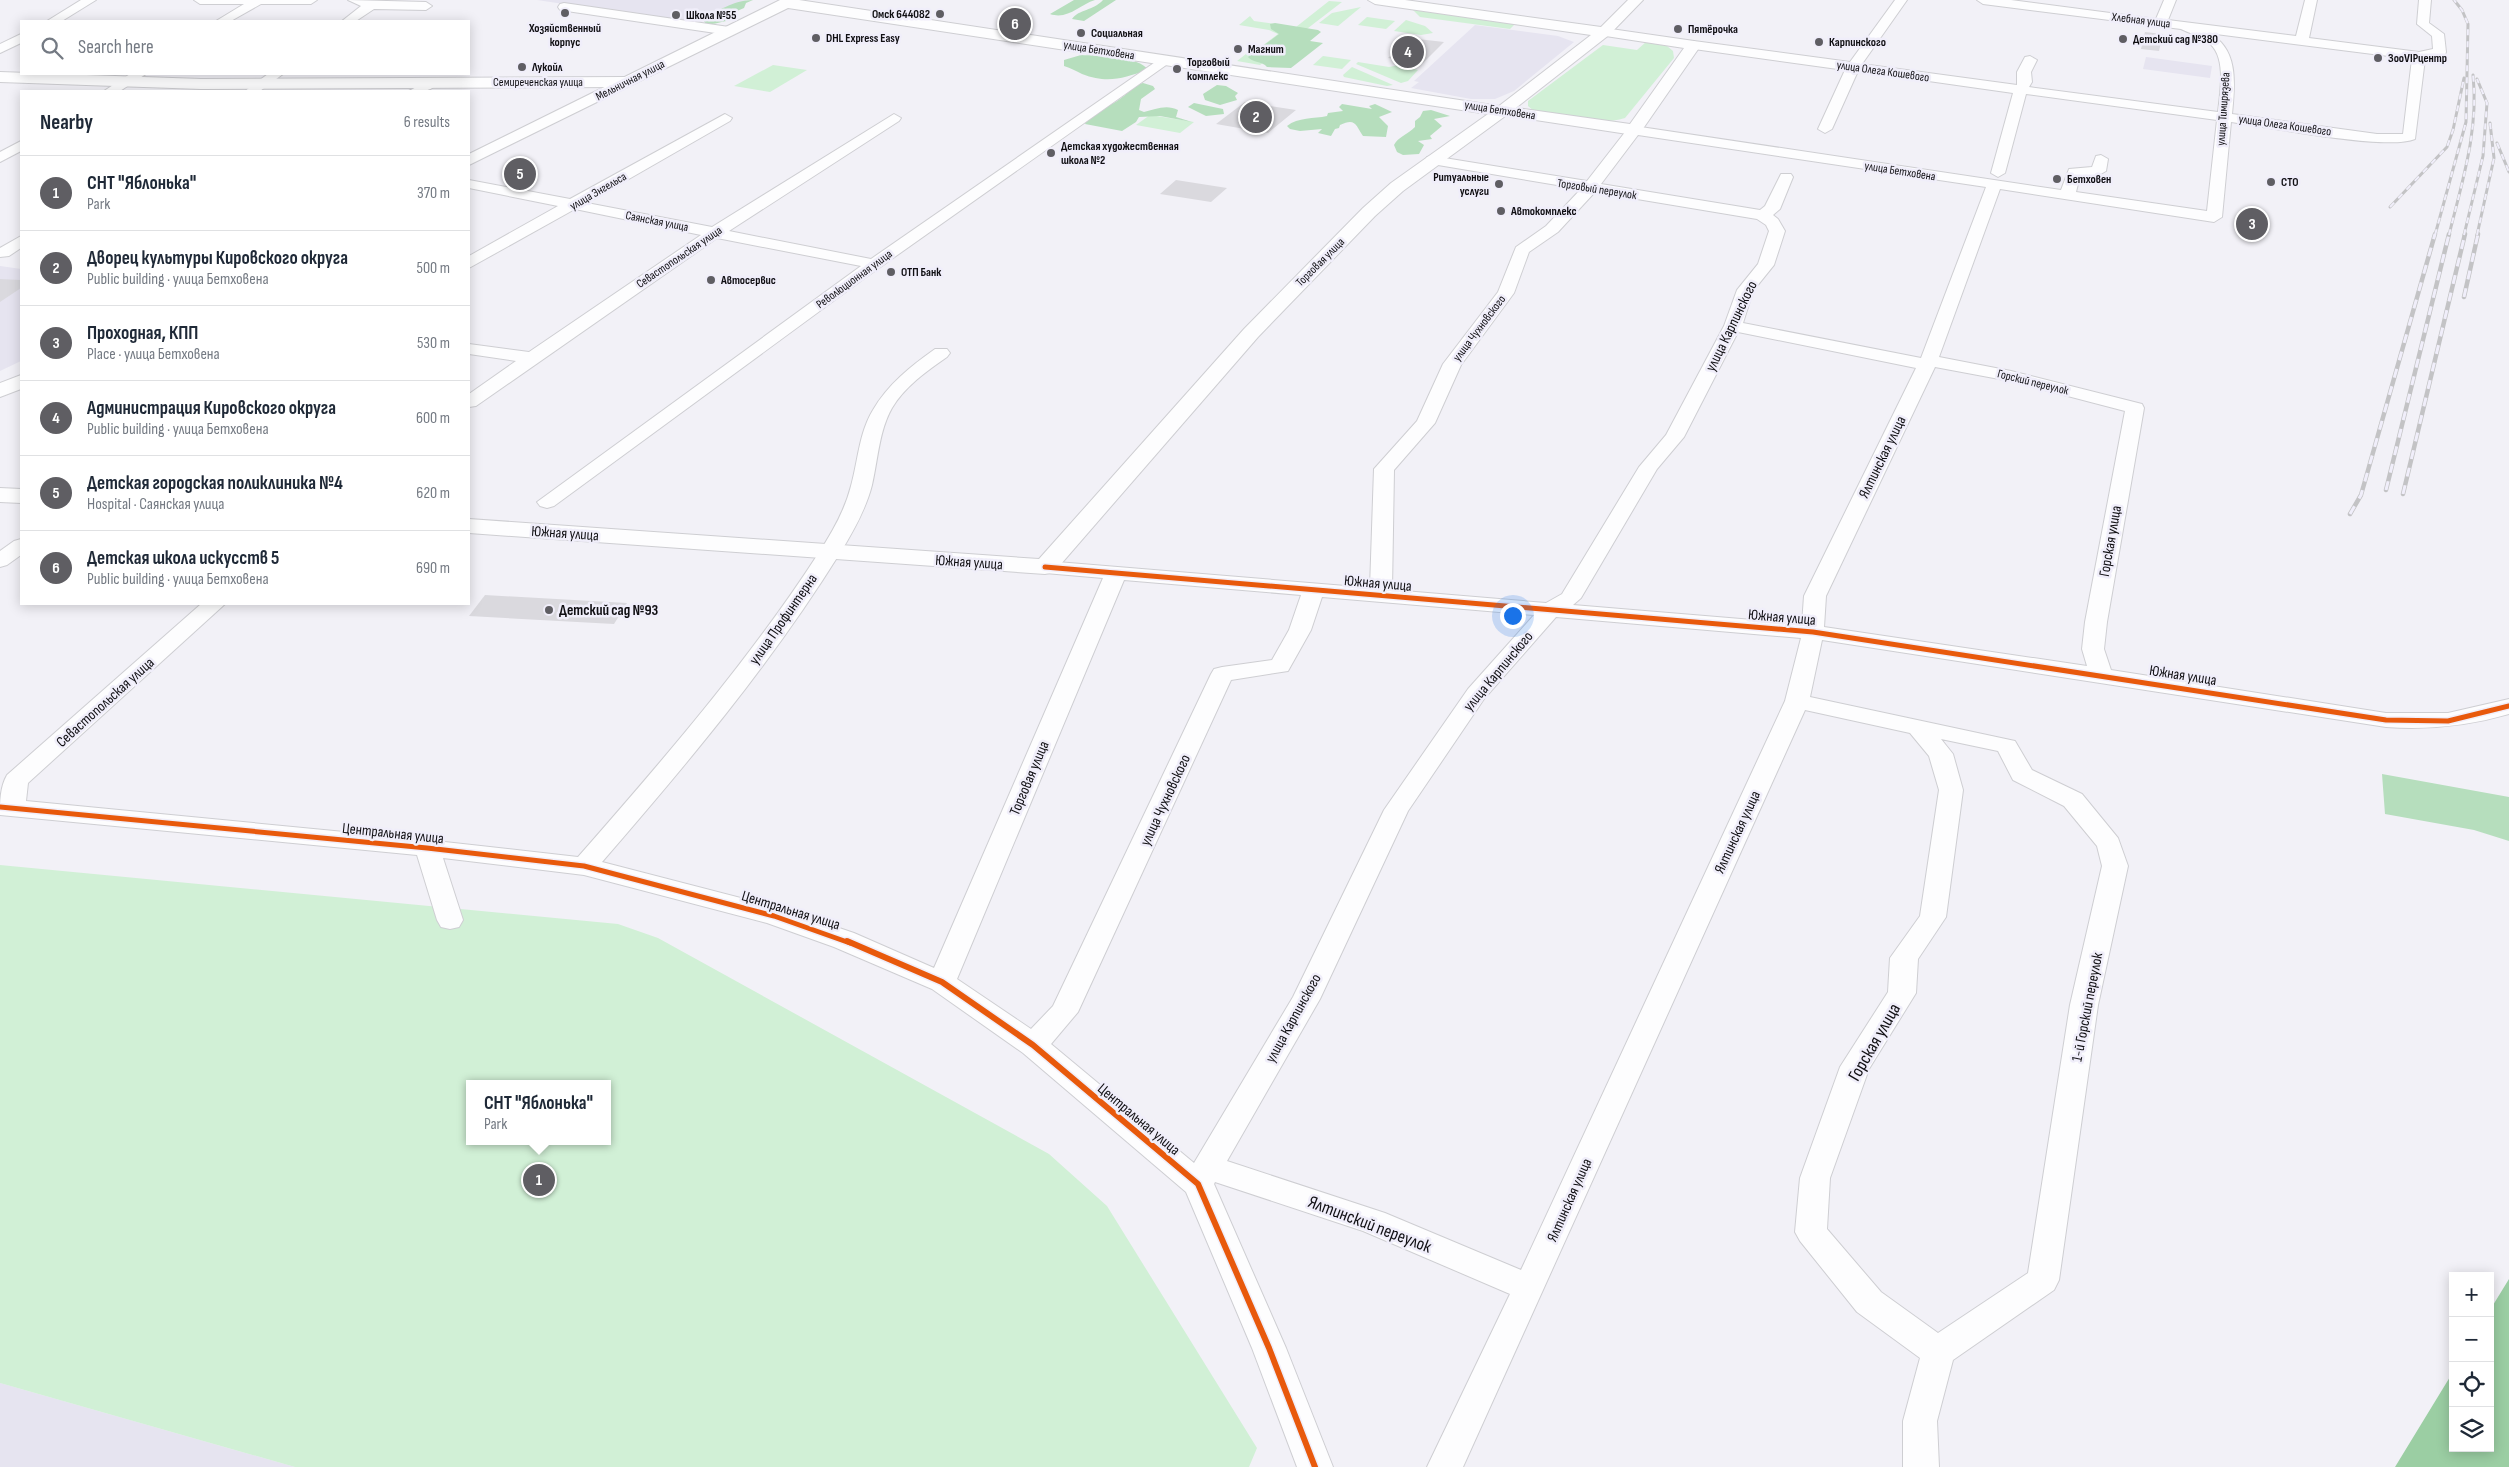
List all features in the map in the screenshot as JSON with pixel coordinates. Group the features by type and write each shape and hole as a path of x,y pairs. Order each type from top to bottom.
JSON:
{"main road":[{"name":"улица Олега Кошевого","path":"1375,0 1694,45"},
{"name":"Торговая улица","path":"1045,567 1251,332 1369,212 1432,160 1502,111 1604,32 1636,0"},
{"name":"Мельничная улица","path":"470,160 788,2"},
{"name":"улица Бетховена","path":"788,2 1634,130"},
{"name":"улица Чухновского","path":"1634,130 1694,45"},
{"name":"Семиреченская улица","path":"0,77 133,78 257,88 431,83 625,82"},
{"path":"0,391 20,381"},
{"path":"0,495 20,496"},
{"name":"Южная улица","path":"470,526 1045,567"}],"street":[{"path":"55,20 90,0"},
{"path":"200,0 311,0"},
{"path":"354,0 371,4 426,6"},
{"name":"Хлебная улица","path":"1983,0 2419,56"},
{"path":"2161,22 2170,0"},
{"path":"2302,40 2312,0"},
{"path":"2419,56 2440,52 2438,34 2422,24 2425,0"},
{"path":"224,20 257,1"},
{"path":"1825,129 1853,67 1902,1"},
{"path":"349,20 371,4"},
{"path":"564,7 729,31"},
{"name":"улица Тимирязева","path":"2182,25 2206,35 2220,46 2225,57 2228,73 2214,217"},
{"path":"0,49 20,39"},
{"name":"улица Олега Кошевого","path":"1694,45 2392,139 2410,136 2419,56"},
{"name":"Революционная улица","path":"548,502 874,264 1164,60"},
{"name":"Ялтинская улица","path":"1444,1467 1529,1288 1797,701 1813,632 1815,596 1928,362 1996,179 2021,89 2026,82 2024,72 2030,60"},
{"path":"257,88 275,75"},
{"path":"114,90 133,78"},
{"path":"418,90 431,83"},
{"name":"улица Энгельса","path":"470,262 726,118"},
{"name":"Севастопольская улица","path":"470,401 714,233 894,118"},
{"name":"улица Бетховена","path":"1634,130 1996,179 2068,196 2214,217"},
{"name":"улица Чухновского","path":"1381,596 1384,469 1426,423 1452,364 1506,293 1522,250 1552,229 1590,188 1634,130"},
{"path":"0,158 20,146"},
{"path":"2068,196 2074,172 2099,171 2100,159"},
{"name":"Торговый переулок","path":"1432,160 1762,216"},
{"path":"1762,216 1772,209 1786,176"},
{"name":"Саянская улица","path":"470,184 874,264"},
{"name":"улица Карпинского","path":"1203,1176 1306,999 1396,810 1476,694 1550,610 1570,598 1649,467 1674,437 1733,326 1745,290 1766,265 1777,231 1772,222 1762,216"},
{"path":"3,253 20,243"},
{"name":"Горский переулок","path":"1733,326 2011,376 2135,408"},
{"path":"470,349 532,358"},
{"name":"улица Профинтерна","path":"584,866 731,693 830,553 858,497 868,449 881,411 891,396 914,372 941,353"},
{"name":"Горская улица","path":"2101,674 2093,649 2096,622 2135,408"},
{"path":"0,561 20,546"},
{"name":"Южная улица","path":"1045,567 1813,632 2101,674 2386,720 2430,724 2459,721 2509,706"},
{"name":"Торговая улица","path":"942,982 1116,573"},
{"name":"улица Чухновского","path":"1033,1045 1064,1012 1222,674 1280,666 1300,630 1313,590"},
{"name":"Севастопольская улица","path":"6,808 16,781 213,605"},
{"path":"1797,701 1918,727"},
{"name":"Горская улица","path":"1918,727 1941,754 1951,790 1933,917 1904,958 1902,993 1890,1016 1855,1067 1815,1178 1811,1232 1869,1302 1938,1352"},
{"name":"1-й Горский переулок","path":"1918,727 2007,746 2022,775 2072,800 2109,844 2115,866 2084,1005 2043,1280 1938,1352"},
{"name":"Центральная улица","path":"6,808 427,848 584,866 774,916 844,940 942,982 1033,1045 1203,1176 1315,1467"},
{"path":"427,848 450,920"},
{"name":"Ялтинский переулок","path":"1203,1176 1374,1222 1529,1288"},
{"path":"1921,1467 1920,1421 1938,1352"}],"shaded area":[{"name":"Школа №55","path":"537,0 746,0 697,24"},
{"path":"753,0 746,3 744,8 728,15 735,20 706,24 703,20 697,20 699,16 732,4"},
{"path":"1074,0 1095,0 1068,14 1050,14"},
{"path":"1103,0 1116,0 1084,21 1072,19 1078,13 1099,4"},
{"path":"1329,1 1342,2 1260,65 1237,61 1246,54 1250,55 1278,34 1269,30 1239,25 1250,16 1254,21 1296,27"},
{"path":"1361,7 1338,26 1319,23 1332,13"},
{"path":"1413,10 1515,24 1510,29 1420,17"},
{"path":"1367,17 1395,21 1386,29 1358,25"},
{"path":"1406,20 1425,26 1433,33 1421,35 1394,31"},
{"path":"1275,23 1318,30 1321,32 1310,41 1323,43 1291,68 1267,67 1250,59 1248,57 1279,34 1271,29 1270,24"},
{"path":"1475,25 1558,36 1574,42 1514,91 1495,99 1471,99 1411,88 1419,82 1414,81"},
{"path":"1646,42 1667,46 1673,51 1674,58 1625,118 1591,121 1534,111 1528,106 1528,101 1603,45 1637,50"},
{"path":"1081,55 1128,59 1143,65 1148,70 1115,79 1100,79 1064,66 1064,60"},
{"path":"1323,56 1351,60 1342,69 1313,65"},
{"path":"2146,57 2212,66 2210,78 2143,69"},
{"path":"1358,62 1389,67 1399,65 1418,70 1408,81 1401,83 1356,64"},
{"path":"773,65 807,70 770,92 734,86"},
{"path":"1352,67 1393,85 1387,86 1344,77 1343,75"},
{"path":"1143,83 1153,86 1155,89 1141,99 1139,110 1144,112 1170,107 1178,110 1176,117 1192,122 1160,116 1139,117 1136,122 1122,131 1085,124 1107,106"},
{"path":"1217,85 1226,86 1238,93 1235,96 1237,100 1220,105 1205,100 1203,94"},
{"path":"1194,103 1223,109 1224,114 1206,116 1188,107"},
{"path":"1342,104 1372,109 1369,106 1375,104 1392,112 1379,117 1388,126 1386,137 1363,136 1352,122 1340,125 1331,136 1318,133 1322,129 1300,131 1290,129 1287,126 1301,120 1327,116 1328,113 1343,111 1339,107"},
{"path":"1431,110 1450,116 1434,119 1442,126 1430,136 1432,139 1418,141 1424,145 1419,154 1403,155 1397,152 1394,145 1396,142 1415,127 1415,121 1423,111"},
{"path":"1150,115 1194,122 1180,133 1136,125"},
{"path":"0,266 20,269 20,361 0,371"},
{"path":"2382,774 2509,797 2509,841 2474,830 2385,814"},
{"path":"0,865 618,924 658,938 1049,1154 1107,1206 1257,1448 1249,1467 295,1467 0,1383"},
{"path":"2509,1279 2509,1467 2395,1467 2449,1379 2449,1452 2494,1452 2494,1303"},
{"path":"0,1383 295,1467 0,1467"}],"building":[{"path":"2145,32 2163,34 2159,51 2141,49"},
{"path":"1409,38 1444,42 1423,63 1388,58"},
{"path":"1245,102 1296,110 1268,133 1216,124"},
{"path":"1176,180 1227,188 1211,202 1160,194"},
{"path":"0,279 20,280 20,289 0,302"},
{"name":"Детский сад №93","path":"485,595 627,603 614,624 469,616"}],"railway":[{"path":"2435,235 2466,122 2468,24 2462,10 2454,0"},
{"path":"2449,235 2468,156 2474,116 2473,75"},
{"path":"2390,207 2447,147 2453,130 2464,78"},
{"path":"2464,235 2483,156 2487,103 2477,79"},
{"path":"2477,235 2494,158 2490,123"},
{"path":"2497,143 2509,172"},
{"path":"2350,514 2361,495 2435,234"},
{"path":"2386,490 2449,234"},
{"path":"2403,494 2465,234"},
{"path":"2464,297 2478,234"}],"cycle path":[{"path":"1045,567 1813,632 2386,720 2448,721 2476,716 2509,706"},
{"path":"0,807 427,848 584,866 774,916 844,940 942,982 1033,1045 1198,1184 1269,1348 1315,1467"}],"place":[{"name":"Хозяйственный корпус","path":"565,13"},
{"name":"Омск 644082","path":"940,14"},
{"name":"Школа №55","path":"676,15"},
{"name":"Детская школа искусств 5","path":"1015,24"},
{"name":"Пятёрочка","path":"1678,29"},
{"name":"Социальная","path":"1081,33"},
{"name":"DHL Express Easy","path":"816,38"},
{"name":"Детский сад №380","path":"2123,39"},
{"name":"Карпинского","path":"1819,42"},
{"name":"Магнит","path":"1238,49"},
{"name":"Администрация Кировского округа","path":"1408,52"},
{"name":"ЗооVIPцентр","path":"2378,58"},
{"name":"Лукойл","path":"522,67"},
{"name":"Торговый комплекс","path":"1177,69"},
{"name":"Дворец культуры Кировского округа","path":"1256,117"},
{"name":"Детская художественная школа №2","path":"1051,153"},
{"name":"Детская городская поликлиника №4","path":"520,174"},
{"name":"Бетховен","path":"2057,179"},
{"name":"СТО","path":"2271,182"},
{"name":"Ритуальные услуги","path":"1499,184"},
{"name":"Автокомплекс","path":"1501,211"},
{"name":"Проходная, КПП","path":"2252,224"},
{"name":"ОТП Банк","path":"891,272"},
{"name":"Автосервис","path":"711,280"},
{"name":"Детский сад №93","path":"549,610"},
{"name":"СНТ \"Яблонька\"","path":"539,1180"}]}
